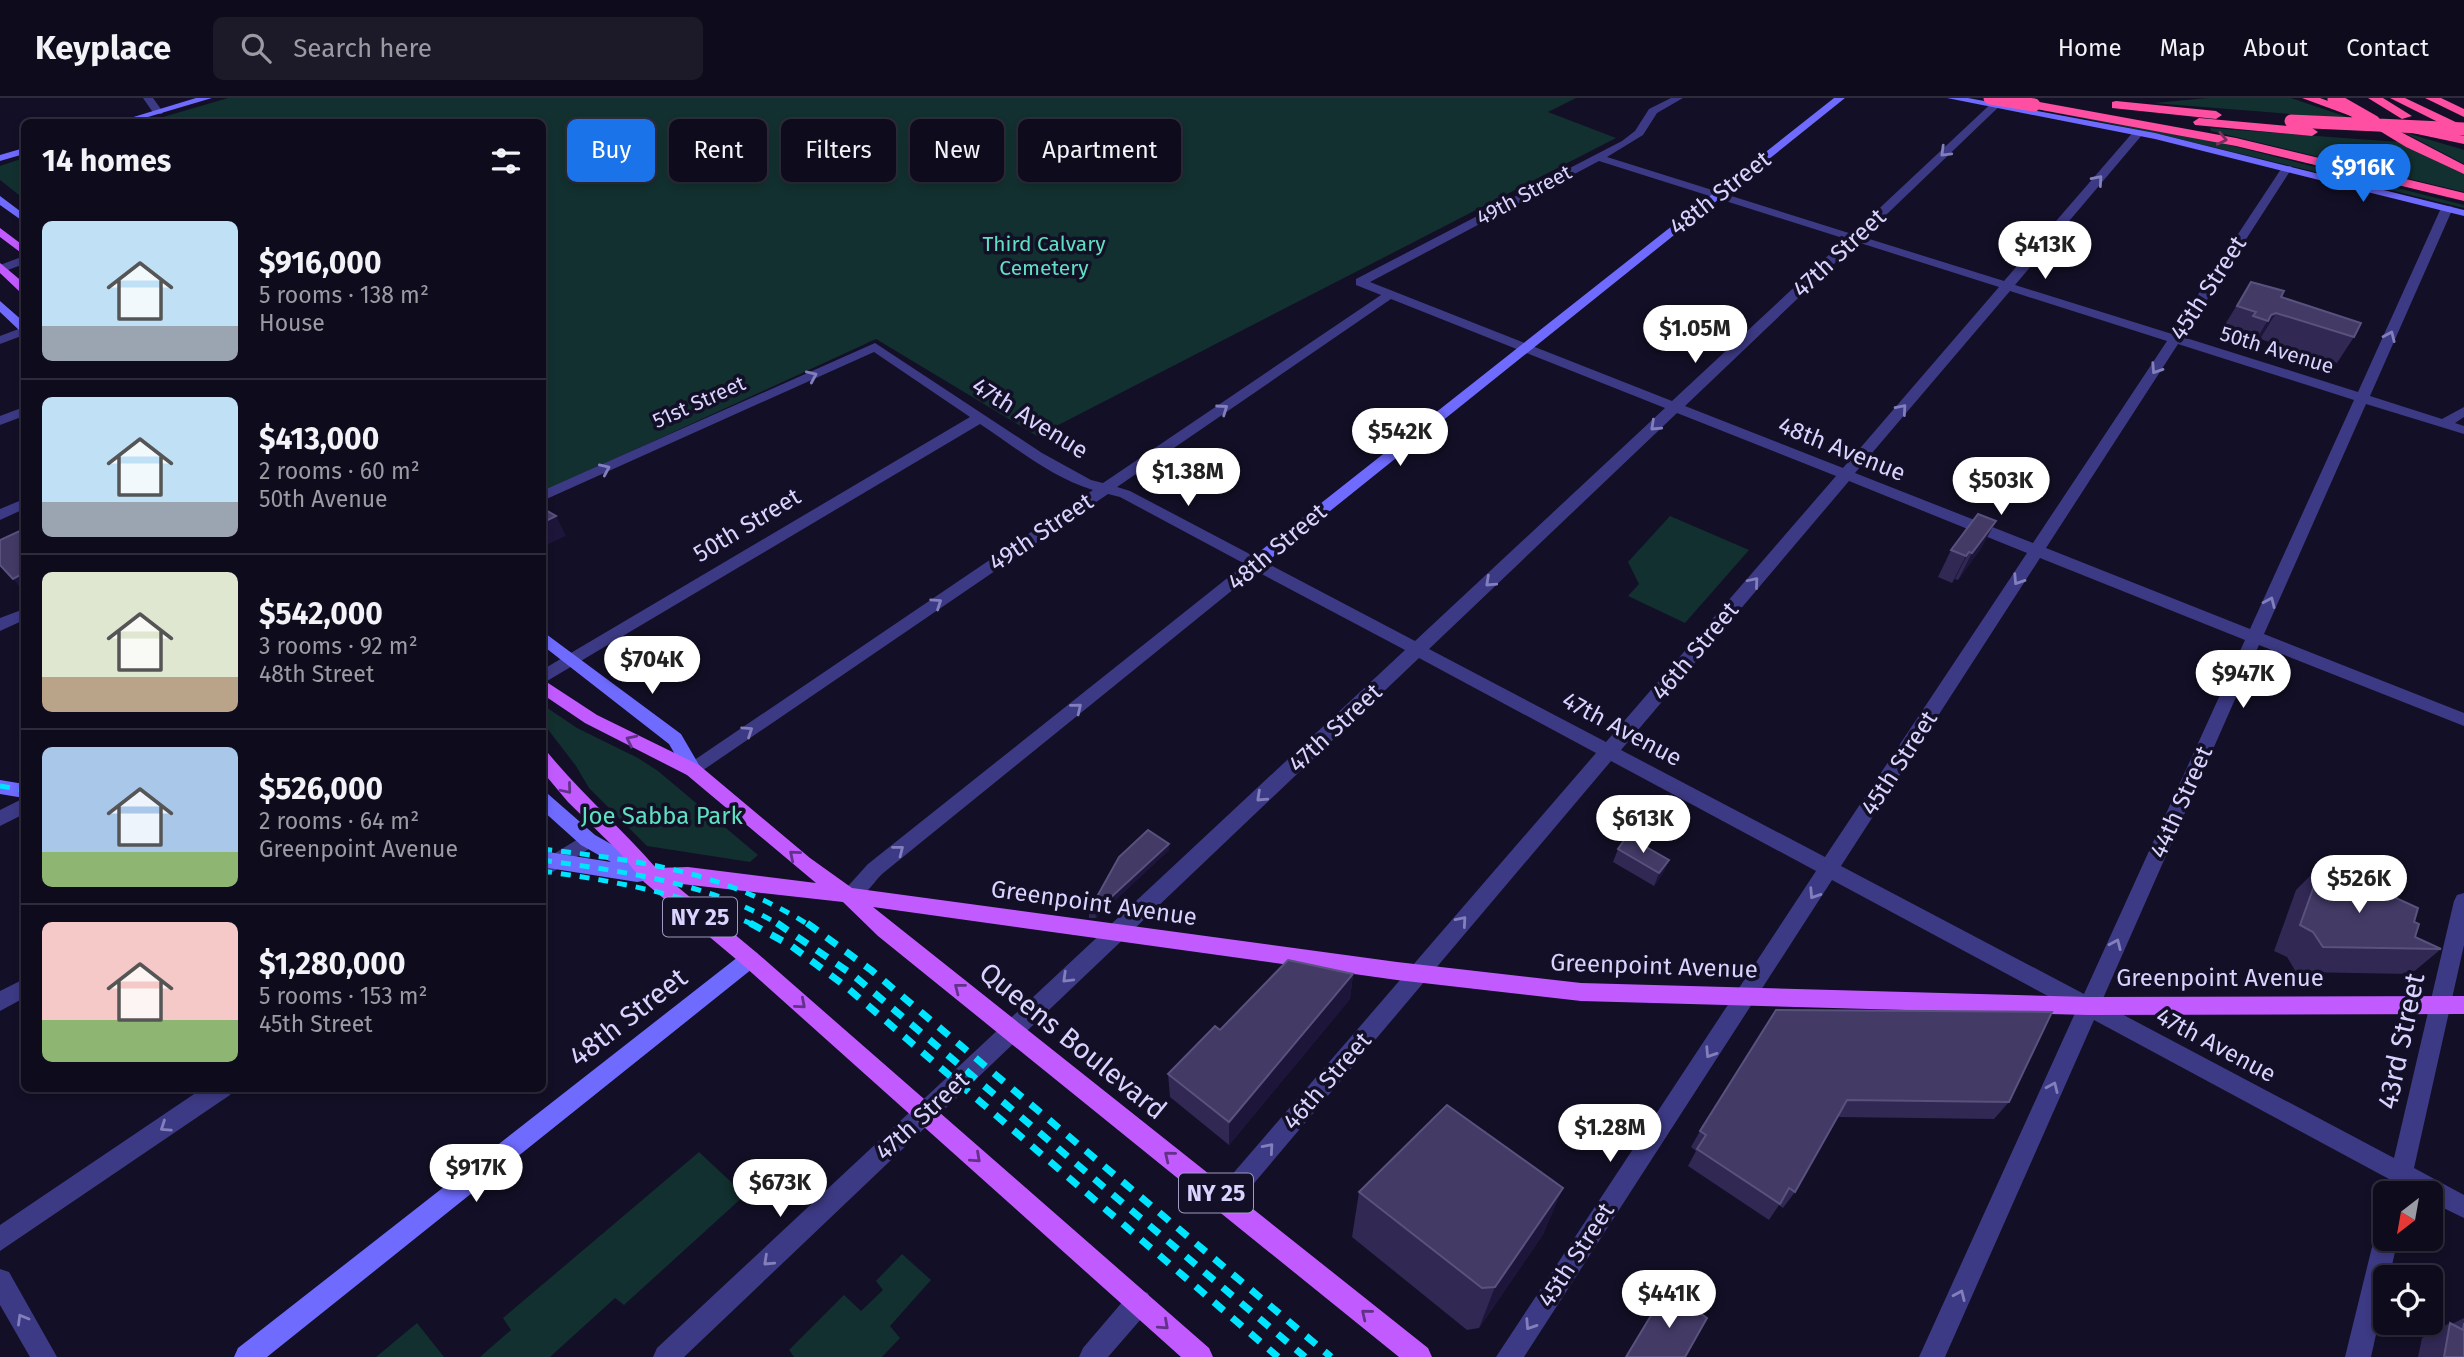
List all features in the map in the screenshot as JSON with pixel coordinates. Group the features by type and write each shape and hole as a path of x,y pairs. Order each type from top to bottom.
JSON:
{"highway":[{"path":"2055,98 2396,130 2464,126"},
{"path":"2111,98 2191,99"},
{"path":"2308,98 2374,119 2464,140"},
{"path":"2374,98 2464,146"},
{"path":"2396,98 2464,126"},
{"path":"2417,98 2464,126"},
{"path":"2431,98 2464,113"},
{"path":"2447,98 2464,105"},
{"path":"2454,98 2464,105"},
{"path":"2339,99 2374,122 2396,130 2464,170"},
{"path":"1998,100 2312,132 2464,140"},
{"path":"2034,104 2170,128 2325,163 2464,199"}],"main road":[{"path":"0,231 21,249"},
{"path":"0,268 21,286"},
{"name":"Queens Boulevard","path":"546,688 591,719 692,770 803,863 849,896 885,930 1419,1357"},
{"name":"NY 25","path":"546,763 574,797 625,846 650,876 750,959 1200,1357"},
{"name":"Greenpoint Avenue","path":"650,876 690,886 802,899 849,896 1418,974 1581,992 2088,1006 2464,1005"}],"street":[{"path":"148,98 158,112"},
{"path":"133,119 207,98"},
{"name":"49th Street","path":"1360,282 1637,136 1653,111 1678,98"},
{"name":"48th Street","path":"849,896 875,869 1840,98"},
{"path":"1952,98 1998,100 2464,213"},
{"name":"47th Street","path":"666,1357 1676,407 1998,100"},
{"name":"46th Street","path":"1225,1200 2138,133"},
{"path":"0,158 21,152"},
{"name":"50th Avenue","path":"1597,157 2464,430"},
{"name":"45th Street","path":"1509,1357 2287,168"},
{"path":"0,199 21,216"},
{"name":"44th Street","path":"1932,1357 2447,208"},
{"path":"0,268 21,262"},
{"name":"48th Avenue","path":"1360,282 2464,720"},
{"name":"49th Street","path":"692,770 1390,294"},
{"path":"0,305 21,327"},
{"path":"0,340 21,331"},
{"name":"47th Avenue","path":"875,347 1048,463 1086,483 1125,495 2088,1006 2394,1181"},
{"name":"51st Street","path":"546,495 875,347"},
{"path":"2443,424 2464,411"},
{"path":"0,421 21,412"},
{"name":"50th Street","path":"546,676 979,418"},
{"path":"0,514 21,505"},
{"path":"0,625 21,615"},
{"name":"Queens Boulevard","path":"546,639 675,739 692,770"},
{"path":"0,788 21,791"},
{"path":"546,803 588,840 650,876"},
{"path":"0,819 21,808"},
{"path":"548,863 588,840"},
{"path":"548,863 650,876"},
{"name":"43rd Street","path":"2400,1181 2464,901"},
{"name":"48th Street","path":"247,1357 750,959"},
{"path":"0,1002 21,990"},
{"path":"0,1239 216,1092"},
{"name":"47th Avenue","path":"2443,1200 2464,1207"},
{"path":"2358,1357 2383,1251"},
{"path":"0,1280 44,1357"},
{"path":"1092,1357 1139,1302"}],"green space":[{"name":"Third Calvary Cemetery","path":"228,98 1576,98 1548,112 1616,138 1037,436 876,339 546,491 546,119 156,119"},
{"path":"2208,98 2291,98 2353,119 2153,103"},
{"path":"2017,105 2217,142 2464,205 2464,208 2159,134"},
{"path":"2210,128 2399,142 2464,173 2464,192 2211,131"},
{"path":"2403,132 2464,150 2464,164"},
{"path":"21,159 21,197 0,180 0,166"},
{"path":"1670,516 1749,550 1685,623 1628,596 1639,584 1628,562"},
{"name":"Joe Sabba Park","path":"546,707 577,728 638,758 658,771 758,855 750,862 647,846 589,788 546,727"},
{"path":"699,1152 745,1195 624,1305 615,1298 550,1357 480,1357 511,1330 503,1318"},
{"path":"902,1254 931,1280 890,1326 900,1338 882,1357 794,1357 789,1350 844,1295 861,1311 883,1290 876,1281"},
{"path":"417,1323 444,1357 376,1357"}],"building":[{"path":"2251,282 2284,291 2281,297 2361,323 2354,337 2276,313 2271,315 2268,321 2253,316 2256,312 2237,306"},
{"path":"546,510 556,516 546,521"},
{"path":"1978,514 1996,521 1972,553 1969,552 1966,556 1951,550"},
{"path":"21,530 21,575 13,579 0,565 0,540"},
{"path":"1148,830 1169,844 1095,912 1089,911 1119,857"},
{"path":"1627,836 1669,860 1659,873 1618,849"},
{"path":"2322,864 2418,908 2414,922 2419,924 2415,937 2441,949 2323,947 2313,932 2300,925"},
{"path":"1288,960 1353,974 1229,1122 1168,1074 1215,1026 1220,1030"},
{"path":"1776,1010 2052,1012 2009,1102 1847,1100 1795,1192 1789,1188 1780,1204 1697,1149 1706,1135 1700,1131"},
{"path":"1447,1105 1563,1188 1495,1287 1482,1288 1359,1192"},
{"path":"1667,1289 1707,1318 1685,1357 1626,1357"},
{"path":"2450,1323 2463,1330 2464,1323 2464,1357 2444,1357"}],"railway":[{"path":"0,786 21,790"},
{"path":"546,850 647,864 713,880 745,892 809,925"},
{"path":"546,861 665,881 724,898 780,925"},
{"path":"546,872 650,890 702,905 752,924"},
{"path":"807,923 871,970 1331,1357"},
{"path":"752,924 790,945 844,985 1278,1357"},
{"path":"780,925 853,975 1305,1357"}]}
